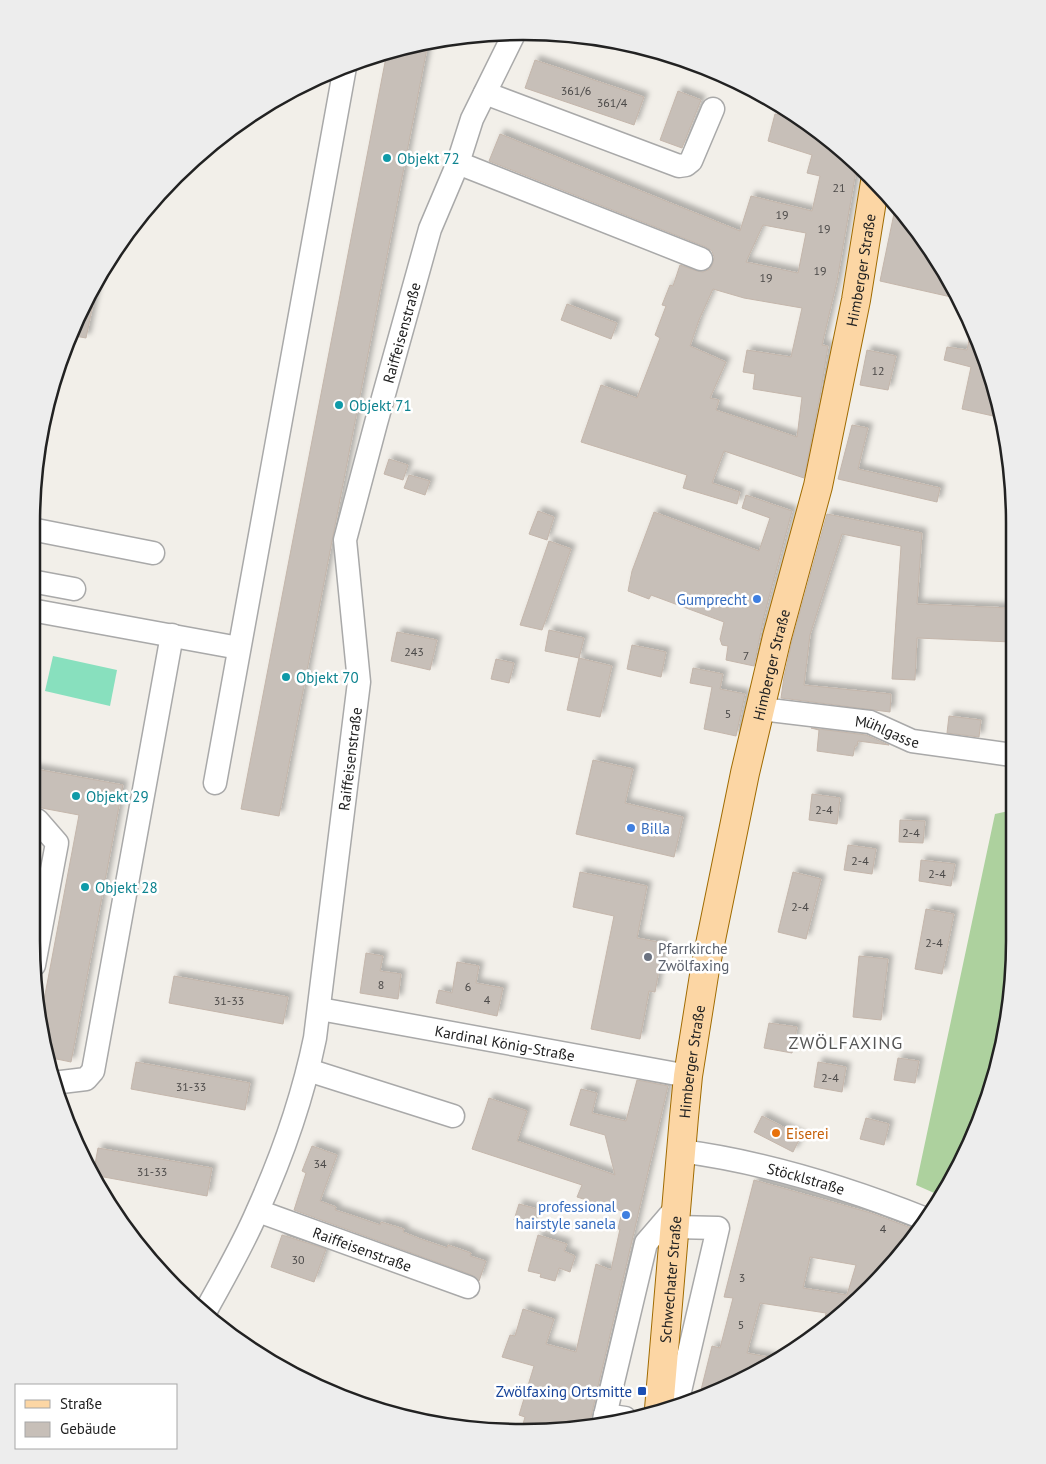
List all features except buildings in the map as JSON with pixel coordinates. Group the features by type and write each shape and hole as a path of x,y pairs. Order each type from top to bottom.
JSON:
{"main road":[{"name":"Himberger Straße","path":"681,1151 688,1076 706,969 745,772 777,637 818,486 856,300 874,191"},
{"name":"Schwechater Straße","path":"659,1404 681,1151"}],"street":[{"name":"Raiffeisenstraße","path":"208,1307 258,1211 290,1128 308,1070 320,1009 359,682 345,540 430,229 458,164 472,118 511,40"},
{"path":"215,783 344,75"},
{"path":"485,93 679,166 686,165 691,161 713,109"},
{"path":"458,164 701,259"},
{"path":"40,531 153,553"},
{"path":"40,583 74,589"},
{"path":"40,612 239,648"},
{"path":"61,1082 86,1079 93,1072 172,635"},
{"name":"Mühlgasse","path":"761,709 870,722 912,741 1006,754"},
{"path":"40,823 57,843 40,933"},
{"name":"Kardinal König-Straße","path":"320,1009 688,1076"},
{"path":"308,1070 453,1116"},
{"name":"Stöcklstraße","path":"681,1151 738,1160 784,1171 919,1217"},
{"name":"Raiffeisenstraße","path":"258,1211 468,1287"},
{"path":"612,1416 646,1243 676,1217 718,1228 678,1398"}],"green space":[{"path":"53,656 117,670 110,706 45,691"},
{"path":"1006,812 1006,941 1002,1004 990,1066 980,1096 956,1155 935,1193 916,1185 995,814"}],"place":[{"name":"Objekt 72","path":"387,158"},
{"name":"Objekt 71","path":"339,405"},
{"name":"Gumprecht","path":"757,599"},
{"name":"Objekt 70","path":"286,677"},
{"name":"Objekt 29","path":"76,796"},
{"name":"Billa","path":"631,828"},
{"name":"Objekt 28","path":"85,887"},
{"name":"Pfarrkirche Zwölfaxing","path":"648,957"},
{"name":"Eiserei","path":"776,1133"},
{"name":"professional hairstyle sanela","path":"626,1215"},
{"name":"Zwölfaxing Ortsmitte","path":"642,1391"}],"district":[{"name":"ZWÖLFAXING","path":"846,1042"}]}
